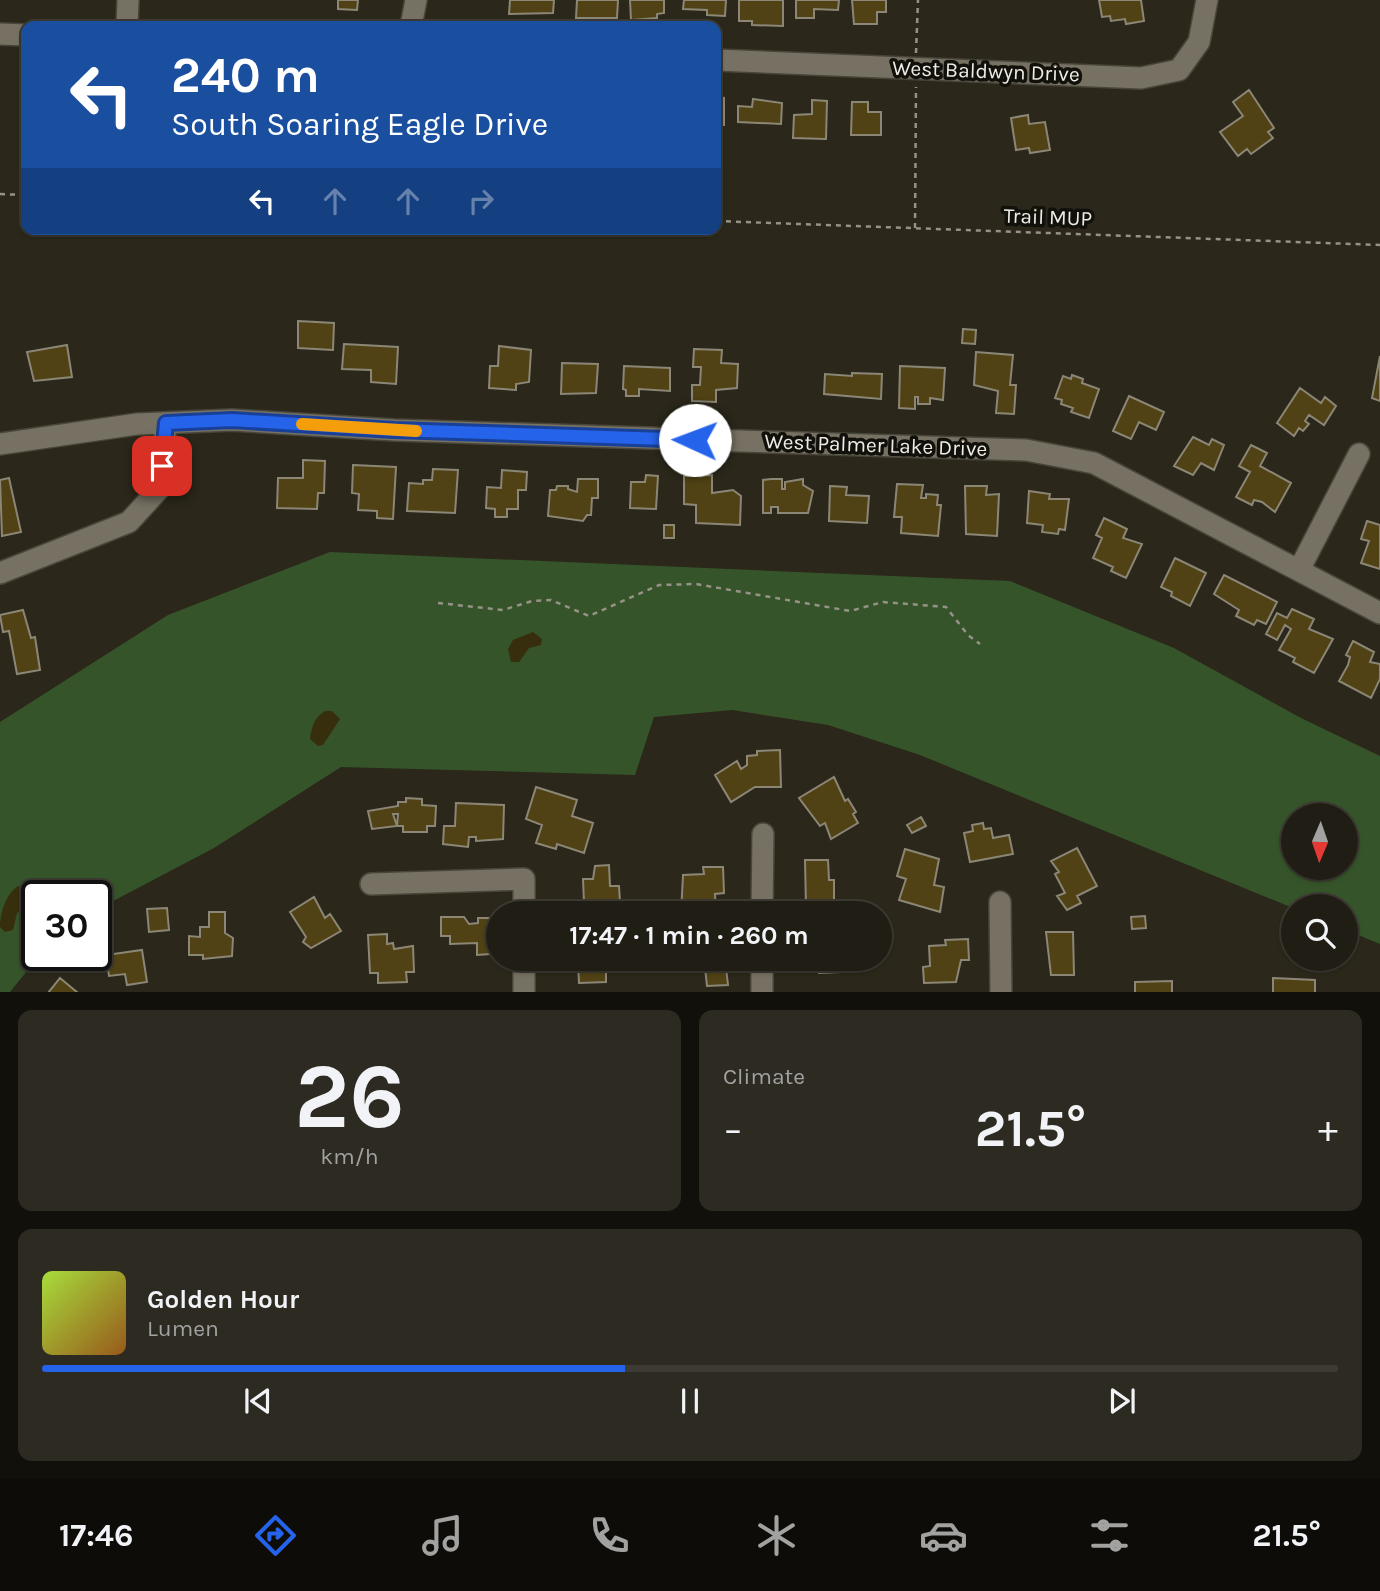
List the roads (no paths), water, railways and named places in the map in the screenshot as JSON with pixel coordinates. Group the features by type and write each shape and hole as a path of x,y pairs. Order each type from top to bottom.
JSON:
{"street":[{"path":"127,21 128,0"},
{"path":"412,21 416,0"},
{"name":"West Baldwyn Drive","path":"721,60 1141,78 1179,70 1199,42 1206,0"},
{"path":"0,34 21,35"},
{"name":"West Palmer Lake Drive","path":"0,444 90,429 232,420 394,430 1026,450 1094,463 1380,613"},
{"path":"0,573 129,522 160,488 166,423"},
{"path":"1299,570 1359,454"},
{"path":"762,901 763,834"},
{"path":"371,884 524,880 524,901"},
{"path":"1000,902 1001,992"},
{"path":"524,971 524,992"},
{"path":"762,971 762,992"}]}
